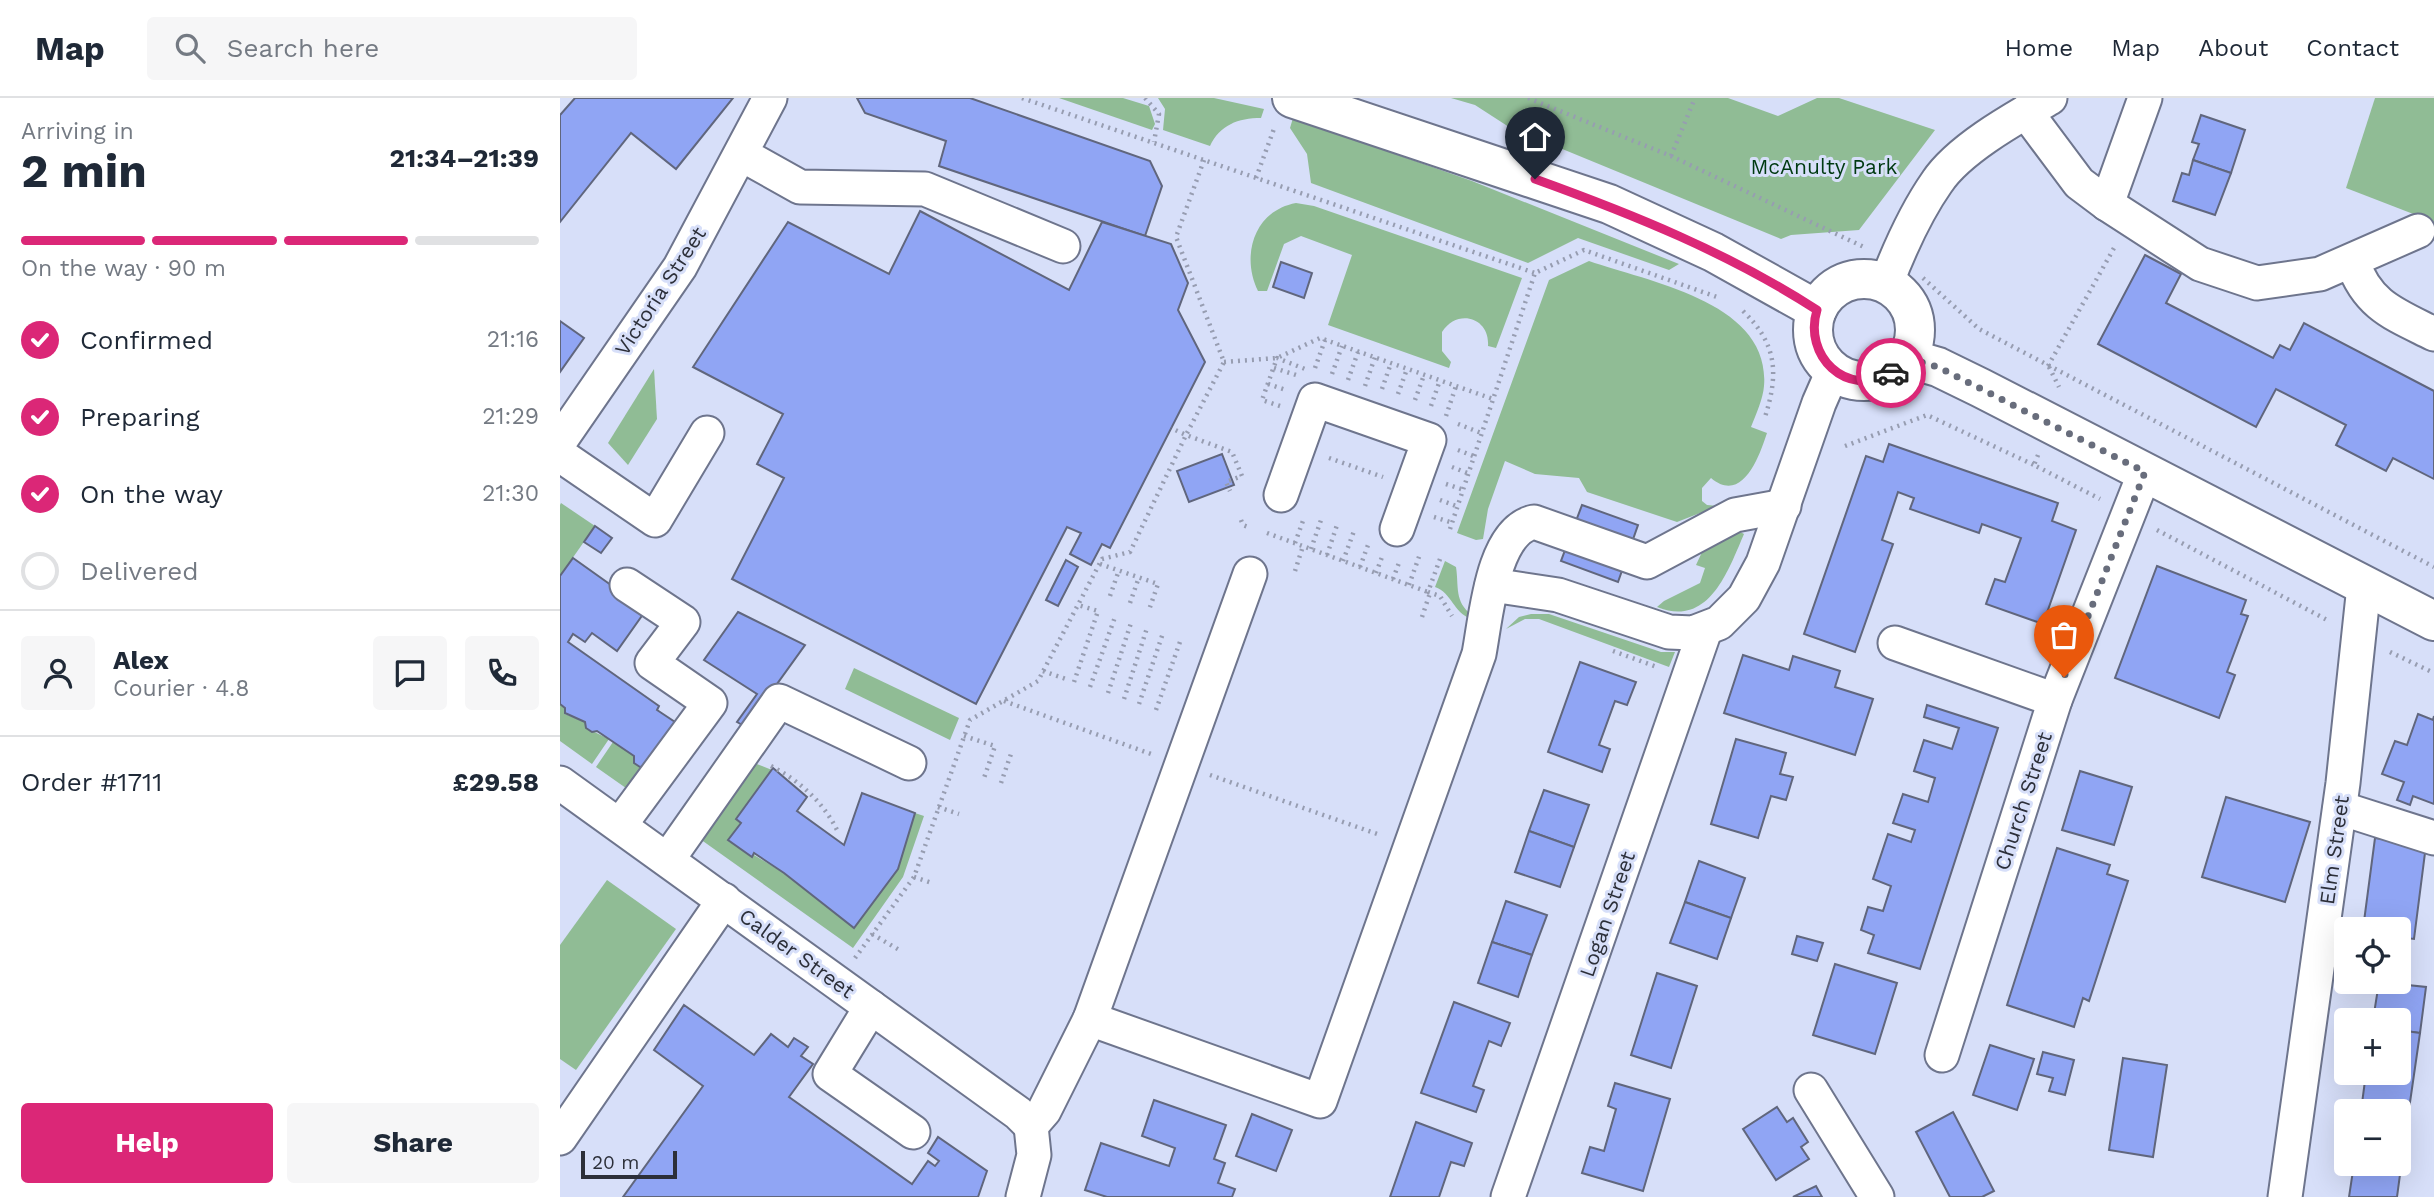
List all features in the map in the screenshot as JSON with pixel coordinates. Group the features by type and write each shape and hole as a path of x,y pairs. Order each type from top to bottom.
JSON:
{"main road":[{"path":"1285,106 1609,204 1713,252 1817,310"},
{"path":"1891,271 1899,293 1912,313 1915,331 1907,358 1888,375 1875,380 1847,378 1833,371 1817,351 1812,334 1817,310 1825,296 1847,282 1891,271"},
{"path":"1907,358 1938,367 2434,621"}],"street":[{"name":"Victoria Street","path":"560,441 680,267 771,98"},
{"path":"2119,212 2145,98"},
{"path":"1891,271 1938,180 1968,152 2038,105 2079,183 2200,264 2257,283 2320,274 2418,231"},
{"path":"741,154 800,187 925,189 1063,246"},
{"path":"2353,261 2361,285 2382,307 2434,334"},
{"path":"1492,585 1559,595 1669,632 1706,630 1719,623 1745,598 1763,563 1819,402 1833,371"},
{"path":"1293,505 1298,447 1315,400 1429,440 1412,487 1384,533"},
{"path":"560,455 655,520 707,433"},
{"name":"Church Street","path":"1942,1055 2054,700 2145,472"},
{"path":"1090,1019 1320,1101 1479,654 1492,585 1508,538 1522,525 1534,522 1647,562 1735,515 1784,506"},
{"path":"1023,1197 1034,1155 1031,1126 1044,1111 1090,1019 1250,574"},
{"path":"620,825 710,703 652,663 683,622 627,585"},
{"name":"Elm Street","path":"2286,1197 2340,808 2364,586"},
{"name":"Logan Street","path":"1508,1197 1706,630"},
{"path":"1895,643 2054,700"},
{"path":"668,859 779,701 909,763"},
{"name":"Calder Street","path":"560,783 1018,1113 1031,1126"},
{"path":"2340,808 2434,838"},
{"path":"560,1138 724,900"},
{"path":"871,1007 830,1074 913,1132"},
{"path":"1811,1090 1877,1197"}],"path":[{"path":"1022,98 1535,273 1584,250 1724,300"},
{"path":"1145,98 1159,114 1154,142"},
{"path":"1528,98 1671,156 1863,247 1891,271 1936,288 1979,329 2434,567"},
{"path":"1671,156 1695,98"},
{"path":"1256,178 1285,106"},
{"path":"837,983 914,877 970,720 1038,681 1102,559 1130,552 1224,362 1176,237 1204,160"},
{"path":"2049,366 2119,212"},
{"path":"1450,529 1535,273"},
{"path":"1736,305 1756,324 1770,349 1775,370 1774,390 1765,417"},
{"path":"1224,362 1277,358 1320,338 1493,399"},
{"path":"1314,372 1325,340"},
{"path":"1330,378 1342,346"},
{"path":"1347,384 1358,352"},
{"path":"1363,390 1375,357"},
{"path":"1380,396 1391,363"},
{"path":"1274,368 1303,377"},
{"path":"1395,401 1407,369"},
{"path":"1412,408 1424,374"},
{"path":"1428,414 1440,380"},
{"path":"1444,420 1456,386"},
{"path":"1845,446 1927,415 2034,465 2359,637 2434,673"},
{"path":"2034,465 2052,426"},
{"path":"1171,428 1232,452 1242,476 1226,482 1230,491"},
{"path":"1298,447 1412,487"},
{"path":"1293,505 1295,543"},
{"path":"1241,520 1243,525 1251,528"},
{"path":"1311,549 1321,520"},
{"path":"1327,555 1337,526"},
{"path":"1343,561 1354,531"},
{"path":"1268,533 1440,596 1455,621"},
{"path":"1360,567 1384,533"},
{"path":"1295,570 1303,546"},
{"path":"1409,585 1420,554"},
{"path":"1422,617 1440,559"},
{"path":"1100,564 1158,584 1149,610"},
{"path":"1111,596 1119,570"},
{"path":"1130,603 1139,577"},
{"path":"1074,682 1098,611 1078,605"},
{"path":"1090,687 1115,617"},
{"path":"1108,694 1131,623"},
{"path":"1124,699 1147,628"},
{"path":"1139,704 1163,633"},
{"path":"1156,710 1181,639"},
{"path":"1612,650 1690,678"},
{"path":"1043,671 1066,679"},
{"path":"1004,701 1155,755"},
{"path":"964,736 995,746 984,778"},
{"path":"1001,783 1012,751"},
{"path":"741,754 774,767 798,783 826,808 837,830"},
{"path":"1208,775 1410,846"},
{"path":"938,807 959,814"},
{"path":"914,877 932,883"},
{"path":"872,934 901,951"}],"green space":[{"path":"1059,98 1123,98 1149,106 1155,124 1152,130"},
{"path":"1158,98 1214,98 1264,109 1261,118 1237,121 1224,128 1210,146 1163,130 1165,109"},
{"name":"McAnulty Park","path":"1451,98 1728,98 1778,116 1817,98 1839,98 1935,130 1859,230 1791,235 1781,239 1509,127 1475,105"},
{"path":"2375,98 2434,98 2434,222 2346,188"},
{"path":"1293,118 1472,181 1679,264 1669,270 1578,238 1528,263 1311,183 1307,154 1290,128"},
{"path":"1296,203 1314,206 1522,278 1496,348 1488,346 1484,328 1478,322 1464,318 1456,320 1442,332 1442,351 1451,362 1449,368 1328,325 1352,255 1301,236 1284,244 1267,291 1258,291 1251,264 1254,237 1270,215"},
{"path":"1589,261 1702,300 1728,315 1748,334 1761,357 1764,386 1751,427 1767,433 1755,464 1741,481 1732,485 1722,485 1711,478 1702,488 1702,501 1707,505 1718,506 1677,522 1587,492 1579,478 1535,474 1505,461 1488,509 1483,539 1476,540 1457,533 1549,280"},
{"path":"654,369 657,419 628,465 608,443"},
{"path":"561,503 595,526 560,576 560,505"},
{"path":"1729,526 1744,534 1731,564 1714,592 1703,603 1690,610 1675,611 1657,607 1700,583 1705,568 1696,565 1703,550"},
{"path":"1445,561 1456,567 1460,599 1472,615 1471,619 1435,587"},
{"path":"1549,614 1661,652 1675,652 1669,667 1539,619 1525,619 1506,629 1519,617"},
{"path":"854,668 959,718 950,740 845,689"},
{"path":"560,704 565,708 565,714 585,722 586,728 609,739 592,764 560,741"},
{"path":"613,742 634,756 634,763 640,767 648,765 633,793 596,767"},
{"path":"749,761 772,770 736,819 741,823 729,840 784,873 854,927 898,869 915,813 924,816 903,877 853,948 700,839"},
{"path":"607,880 676,929 576,1070 560,1059 560,945"}],"building":[{"path":"575,98 733,98 676,169 631,133 560,222 560,115"},
{"path":"857,98 970,98 1150,161 1162,186 1145,236 939,166 946,141 865,113"},
{"path":"2201,115 2245,130 2231,173 2193,160 2199,144 2192,142"},
{"path":"2193,160 2231,173 2215,215 2173,201 2182,173 2189,175"},
{"path":"920,211 1069,290 1102,222 1171,244 1188,283 1178,310 1205,362 1110,548 1102,544 1091,565 1070,554 1081,533 1067,527 976,704 732,579 784,478 757,464 783,414 693,367 788,222 889,274"},
{"path":"2145,255 2181,274 2166,303 2273,358 2280,345 2290,350 2304,323 2434,391 2434,479 2393,458 2386,471 2336,445 2346,425 2276,389 2256,427 2098,344"},
{"path":"1281,262 1312,273 1304,298 1273,287"},
{"path":"560,321 584,338 560,372"},
{"path":"1889,444 2058,503 2052,521 2076,530 2043,624 1986,604 1995,579 2005,582 2021,538 1982,524 1979,533 1910,509 1914,498 1898,492 1882,540 1893,544 1855,652 1804,634 1866,456 1883,462"},
{"path":"1222,454 1234,485 1189,502 1177,471"},
{"path":"1582,505 1638,525 1618,582 1561,561"},
{"path":"595,526 612,538 601,553 584,542"},
{"path":"573,558 646,610 617,651 592,633 585,642 573,634 568,642 659,706 657,710 681,726 648,765 640,767 634,763 634,756 597,731 592,732 586,728 585,722 565,713 565,708 560,704 560,576"},
{"path":"1066,560 1078,567 1058,606 1046,600"},
{"path":"2157,566 2246,600 2241,614 2248,616 2227,672 2235,675 2219,718 2115,678"},
{"path":"738,612 805,645 746,727 737,722 757,694 704,660"},
{"path":"1743,655 1789,670 1793,656 1840,671 1835,687 1873,699 1855,755 1724,713"},
{"path":"1580,662 1636,682 1627,705 1615,701 1599,745 1610,749 1602,772 1548,752"},
{"path":"1927,705 1998,728 1920,969 1868,953 1874,935 1861,930 1868,907 1883,911 1891,886 1873,879 1888,834 1911,842 1915,830 1893,823 1903,794 1928,802 1935,778 1914,771 1924,740 1952,749 1959,728 1924,717"},
{"path":"2418,714 2433,720 2434,716 2434,804 2413,796 2410,805 2397,800 2404,782 2382,774 2395,741 2407,745"},
{"path":"1736,739 1786,753 1780,774 1793,777 1786,800 1771,796 1758,838 1711,824"},
{"path":"773,768 807,797 797,811 844,845 862,793 915,813 898,869 854,928 784,873 754,853 752,857 728,840 741,823 736,819"},
{"path":"2080,771 2132,787 2114,845 2062,830"},
{"path":"1544,790 1589,805 1574,847 1529,831"},
{"path":"2226,797 2310,822 2285,902 2202,877"},
{"path":"1529,831 1574,847 1560,887 1515,872"},
{"path":"2375,838 2426,845 2414,939 2411,939 2411,917 2365,917"},
{"path":"2057,848 2110,865 2107,874 2128,881 2089,1001 2083,998 2074,1027 2007,1005"},
{"path":"1699,861 1745,878 1731,918 1685,902"},
{"path":"1506,901 1547,915 1532,955 1492,942"},
{"path":"1685,902 1731,918 1717,959 1670,943"},
{"path":"1797,936 1823,943 1817,961 1792,954"},
{"path":"1492,942 1532,955 1518,997 1478,983"},
{"path":"1835,964 1897,983 1875,1054 1813,1035"},
{"path":"1657,973 1697,986 1671,1068 1631,1055"},
{"path":"2411,985 2426,987 2420,1033 2411,1032 2411,1008 2375,1008 2377,994 2411,994"},
{"path":"1454,1002 1510,1023 1501,1046 1489,1041 1473,1086 1484,1090 1476,1112 1421,1093"},
{"path":"684,1005 754,1055 771,1034 788,1047 794,1038 808,1047 801,1056 813,1064 789,1097 912,1184 928,1161 935,1166 939,1161 928,1153 938,1137 987,1171 978,1197 623,1197 703,1086 654,1050"},
{"path":"2411,1032 2420,1033 2410,1099 2363,1099 2364,1085 2411,1085"},
{"path":"1990,1045 2034,1059 2017,1110 1973,1095"},
{"path":"2043,1052 2074,1060 2065,1095 2049,1091 2053,1078 2037,1074"},
{"path":"2123,1058 2167,1065 2153,1157 2109,1150"},
{"path":"1615,1083 1670,1099 1643,1191 1582,1173 1590,1147 1604,1151 1616,1109 1608,1106"},
{"path":"1154,1100 1226,1125 1214,1159 1225,1163 1218,1183 1235,1189 1232,1197 1107,1197 1085,1190 1101,1143 1169,1166 1175,1148 1142,1136"},
{"path":"1777,1107 1787,1122 1793,1118 1808,1142 1801,1147 1809,1159 1776,1180 1743,1129"},
{"path":"1953,1112 1994,1191 1982,1197 1950,1197 1916,1132"},
{"path":"1252,1114 1292,1130 1276,1171 1236,1156"},
{"path":"1416,1122 1472,1143 1464,1166 1451,1162 1439,1197 1390,1197"},
{"path":"2352,1176 2400,1176 2397,1197 2349,1197"},
{"path":"1816,1186 1822,1197 1793,1197"}],"way so far":[{"path":"1891,373 1907,358 1928,363 2145,472 2064,677"}],"route":[{"path":"1535,179 1609,204 1713,252 1800,298 1817,310 1812,334 1817,351 1833,371 1847,378 1866,381 1891,373"}]}
